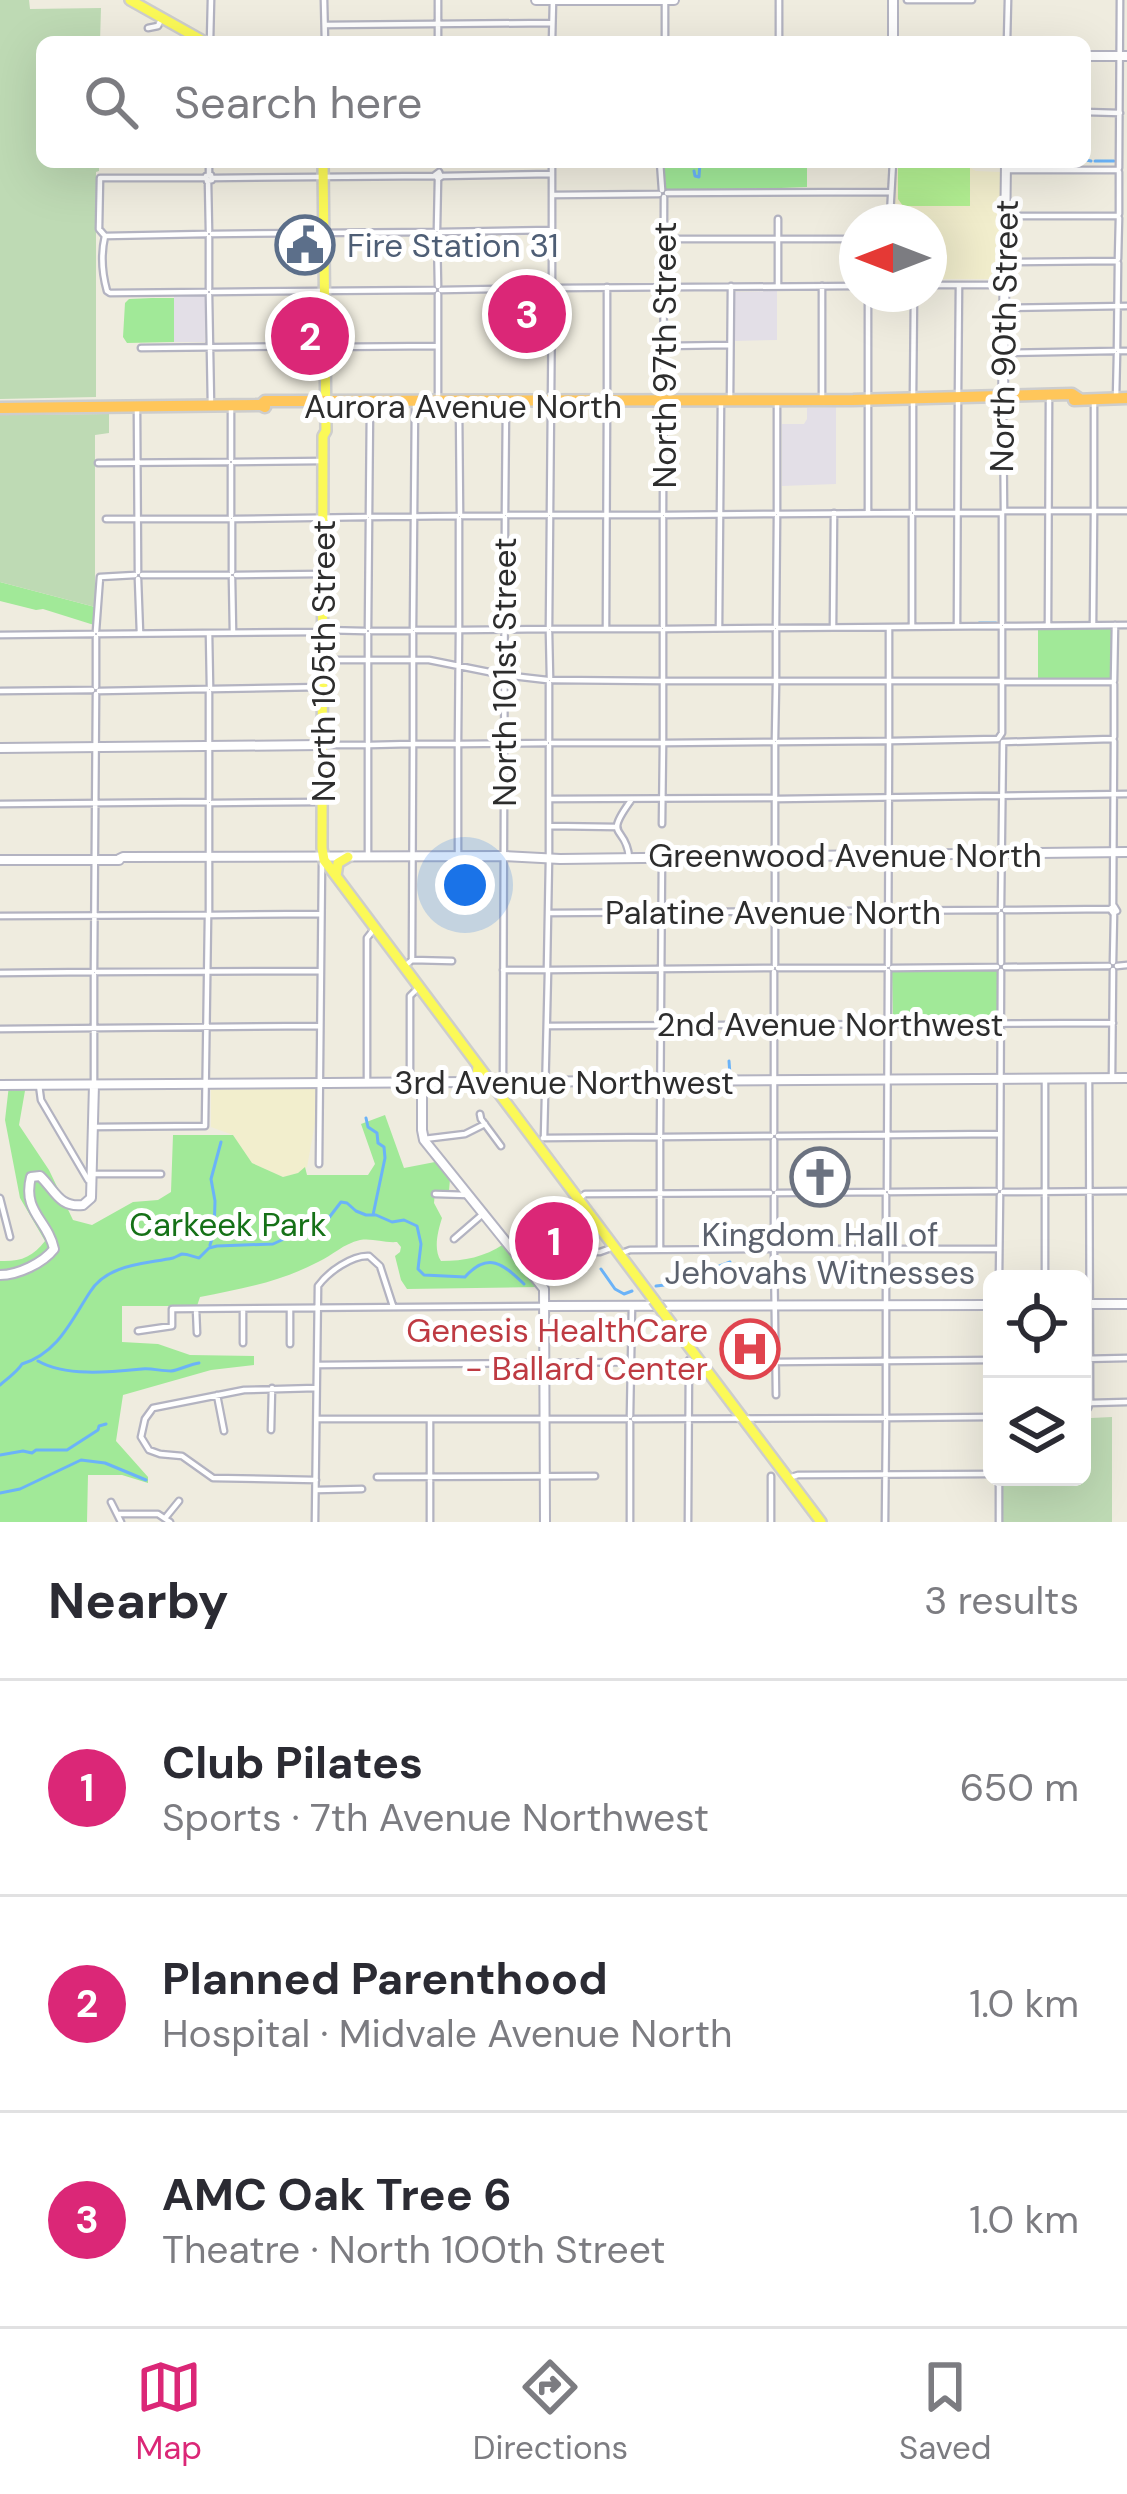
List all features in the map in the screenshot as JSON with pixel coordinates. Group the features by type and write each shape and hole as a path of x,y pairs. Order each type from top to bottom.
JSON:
{"highway":[{"name":"Aurora Avenue North","path":"324,404 656,398 913,400 1072,394 1078,398"},
{"name":"Aurora Avenue North","path":"913,400 954,398"},
{"name":"Aurora Avenue North","path":"1003,398 1124,398"},
{"name":"Aurora Avenue North","path":"0,408 261,405 265,401 370,407 551,402"}],"main road":[{"path":"130,0 197,36"},
{"name":"North 105th Street","path":"323,168 323,857"},
{"path":"323,857 375,928 408,963 419,987 540,1140 578,1199 820,1522"},
{"path":"335,876 338,862 348,857"},
{"path":"469,1083 477,1077 478,1066"}],"street":[{"path":"208,36 211,0"},
{"path":"325,0 325,36"},
{"path":"438,0 438,36"},
{"path":"536,0 669,0 666,36"},
{"path":"779,0 779,36"},
{"path":"893,0 893,36"},
{"path":"907,0 972,0"},
{"path":"1007,36 1008,0"},
{"path":"1120,0 1124,80 1118,306 1124,398"},
{"path":"552,36 553,1"},
{"path":"148,28 158,26 162,17"},
{"path":"325,25 552,23"},
{"path":"1091,56 1124,56"},
{"path":"1091,112 1120,112"},
{"path":"209,168 211,405"},
{"path":"438,168 438,401"},
{"path":"552,168 548,1026 540,1140 999,1134"},
{"name":"North 97th Street","path":"661,168 662,824"},
{"path":"890,204 892,168"},
{"name":"North 90th Street","path":"999,1270 1006,168"},
{"path":"1064,168 1121,170"},
{"path":"106,236 100,229 100,178 552,174"},
{"path":"552,195 891,191"},
{"path":"1006,216 1120,216"},
{"path":"778,220 778,286"},
{"path":"106,236 552,230"},
{"path":"106,236 104,280 110,293 324,296 438,290 839,286"},
{"path":"664,239 839,239"},
{"path":"1005,262 1120,261"},
{"path":"947,285 1004,285"},
{"path":"957,626 954,398 959,285"},
{"path":"719,628 731,286"},
{"path":"822,286 822,400"},
{"path":"606,629 608,287"},
{"path":"1004,308 1127,306"},
{"path":"868,312 868,513"},
{"path":"912,626 914,312"},
{"path":"664,346 730,345"},
{"path":"141,348 438,346"},
{"path":"1004,353 1119,350"},
{"path":"1093,625 1094,398"},
{"path":"776,1395 777,400"},
{"path":"1048,625 1049,401"},
{"path":"137,405 140,633"},
{"path":"231,405 233,632"},
{"path":"415,406 414,857 408,963 452,961"},
{"path":"458,856 459,406"},
{"name":"North 101st Street","path":"496,1082 503,970 506,406"},
{"path":"368,857 370,407"},
{"path":"98,463 323,461"},
{"path":"106,519 1127,511"},
{"path":"833,627 834,513"},
{"path":"0,1275 18,1272 54,1249 54,1240 31,1205 31,1177 40,1176 68,1204 83,1205 92,1191 100,577 323,574"},
{"path":"1112,1078 1115,625"},
{"path":"0,635 1127,625"},
{"path":"885,1522 889,627"},
{"path":"93,1127 206,1126 209,915 203,858 209,803 209,632"},
{"path":"322,660 414,660 549,680 1127,682"},
{"path":"0,692 322,688"},
{"path":"0,748 1127,739"},
{"path":"549,799 1127,794"},
{"path":"629,856 616,827 632,799"},
{"path":"0,804 322,802"},
{"path":"549,826 616,827"},
{"name":"Greenwood Avenue North","path":"0,860 1127,852"},
{"path":"660,1249 662,856"},
{"name":"North 105th Street","path":"319,1164 323,857"},
{"path":"322,886 325,875 335,876"},
{"name":"Palatine Avenue North","path":"548,913 1127,909"},
{"path":"0,916 321,914"},
{"path":"367,1083 367,938 375,928"},
{"path":"503,970 1127,965"},
{"path":"0,973 320,971"},
{"path":"410,1083 410,996 419,987"},
{"name":"2nd Avenue Northwest","path":"548,1026 1112,1023"},
{"path":"0,1029 320,1026"},
{"path":"1046,1078 1046,1270"},
{"path":"1087,1270 1089,1078"},
{"name":"3rd Avenue Northwest","path":"0,1084 1127,1078"},
{"path":"422,1082 424,1138 539,1279 545,1293 544,1522"},
{"path":"39,1084 41,1100 92,1191"},
{"path":"480,1114 501,1146"},
{"path":"424,1138 463,1135 485,1124"},
{"path":"93,1174 160,1174"},
{"path":"578,1199 585,1193 1127,1191"},
{"path":"436,1194 468,1195"},
{"path":"0,1198 10,1238"},
{"path":"454,1239 484,1214"},
{"path":"539,1279 545,1270 545,1252 999,1249"},
{"path":"315,1522 318,1289 322,1281 369,1256 379,1264 393,1306"},
{"path":"1091,1304 1127,1304"},
{"path":"630,1522 632,1305"},
{"path":"138,1331 172,1326 172,1310 196,1309 983,1305"},
{"path":"290,1308 290,1344"},
{"path":"196,1309 197,1333"},
{"path":"243,1309 243,1343"},
{"path":"1091,1359 1127,1358"},
{"path":"688,1522 689,1360"},
{"path":"774,1362 983,1360"},
{"path":"317,1365 631,1362"},
{"path":"316,1388 272,1388 153,1408 141,1437 148,1450 182,1456 213,1478 316,1480"},
{"path":"271,1430 272,1388"},
{"path":"217,1396 224,1431"},
{"path":"1091,1402 1127,1402"},
{"path":"317,1419 983,1418"},
{"path":"430,1420 430,1522"},
{"path":"377,1477 595,1476"},
{"path":"771,1476 771,1522"},
{"path":"788,1478 983,1476"},
{"path":"996,1486 999,1522"},
{"path":"316,1490 362,1490"},
{"path":"118,1514 155,1513 168,1520 179,1501"},
{"path":"111,1502 121,1522"}],"shaded area":[{"path":"897,168 1001,172 1000,279 947,279 947,204 894,204"},
{"path":"777,291 777,340 733,341 734,292"},
{"path":"174,294 205,294 205,342 174,342"},
{"path":"836,407 836,484 782,486 782,424 804,424 807,408"},
{"path":"316,1087 307,1167 298,1173 283,1177 252,1163 233,1135 211,1127 211,1089"}],"green space":[{"path":"0,0 29,0 30,9 101,8 100,36 36,36 36,168 99,168 96,397 0,399"},
{"path":"664,168 807,168 807,187 666,190"},
{"path":"898,168 970,168 970,206 902,204"},
{"path":"174,298 174,342 127,343 123,337 129,299"},
{"path":"109,414 109,433 95,435 95,607 0,582 0,415"},
{"path":"0,582 95,607 94,625 0,601"},
{"path":"1038,628 1111,628 1111,679 1038,678"},
{"path":"997,970 997,1020 893,1020 892,971"},
{"name":"Carkeek Park","path":"9,1085 26,1085 19,1125 49,1170 73,1220 92,1225 133,1202 158,1200 171,1192 173,1135 233,1135 252,1163 283,1177 305,1167 307,1175 368,1175 375,1164 361,1124 385,1115 404,1168 435,1162 450,1179 449,1191 435,1192 434,1203 442,1218 437,1246 441,1261 474,1257 504,1244 537,1287 407,1289 395,1256 401,1247 397,1242 365,1240 289,1275 200,1297 197,1306 122,1306 122,1342 158,1344 190,1355 254,1356 254,1365 211,1370 123,1395 116,1441 148,1477 148,1483 122,1475 88,1475 87,1522 0,1522 0,1261 26,1257 45,1241 20,1198 5,1120"},
{"path":"1112,1417 1112,1522 1003,1522 1002,1486 1091,1486 1091,1418"}],"waterway":[{"path":"1095,161 1114,161"},
{"path":"694,171 699,177 700,168"},
{"path":"979,623 996,623"},
{"path":"729,1061 730,1075"},
{"path":"366,1118 384,1147 385,1158 373,1215"},
{"path":"210,1245 215,1201 211,1179 221,1142"},
{"path":"0,1385 54,1344 106,1276 182,1254 199,1258 217,1246 273,1244 295,1234 318,1232 341,1202 366,1215 417,1226 418,1269 424,1275 465,1277 481,1264 495,1263 524,1284"},
{"path":"656,1286 730,1262"},
{"path":"601,1269 615,1289 624,1294 632,1291"},
{"path":"38,1361 89,1372 171,1371 199,1363"},
{"path":"0,1455 67,1450 106,1424"},
{"path":"0,1493 20,1489 81,1460 105,1463 146,1480"}],"place":[{"name":"Fire Station 31","path":"305,245"},
{"name":"AMC Oak Tree 6","path":"527,314"},
{"name":"Planned Parenthood","path":"310,336"},
{"name":"Kingdom Hall of Jehovahs Witnesses","path":"820,1177"},
{"name":"Club Pilates","path":"554,1241"},
{"name":"Genesis HealthCare - Ballard Center","path":"750,1349"}]}
